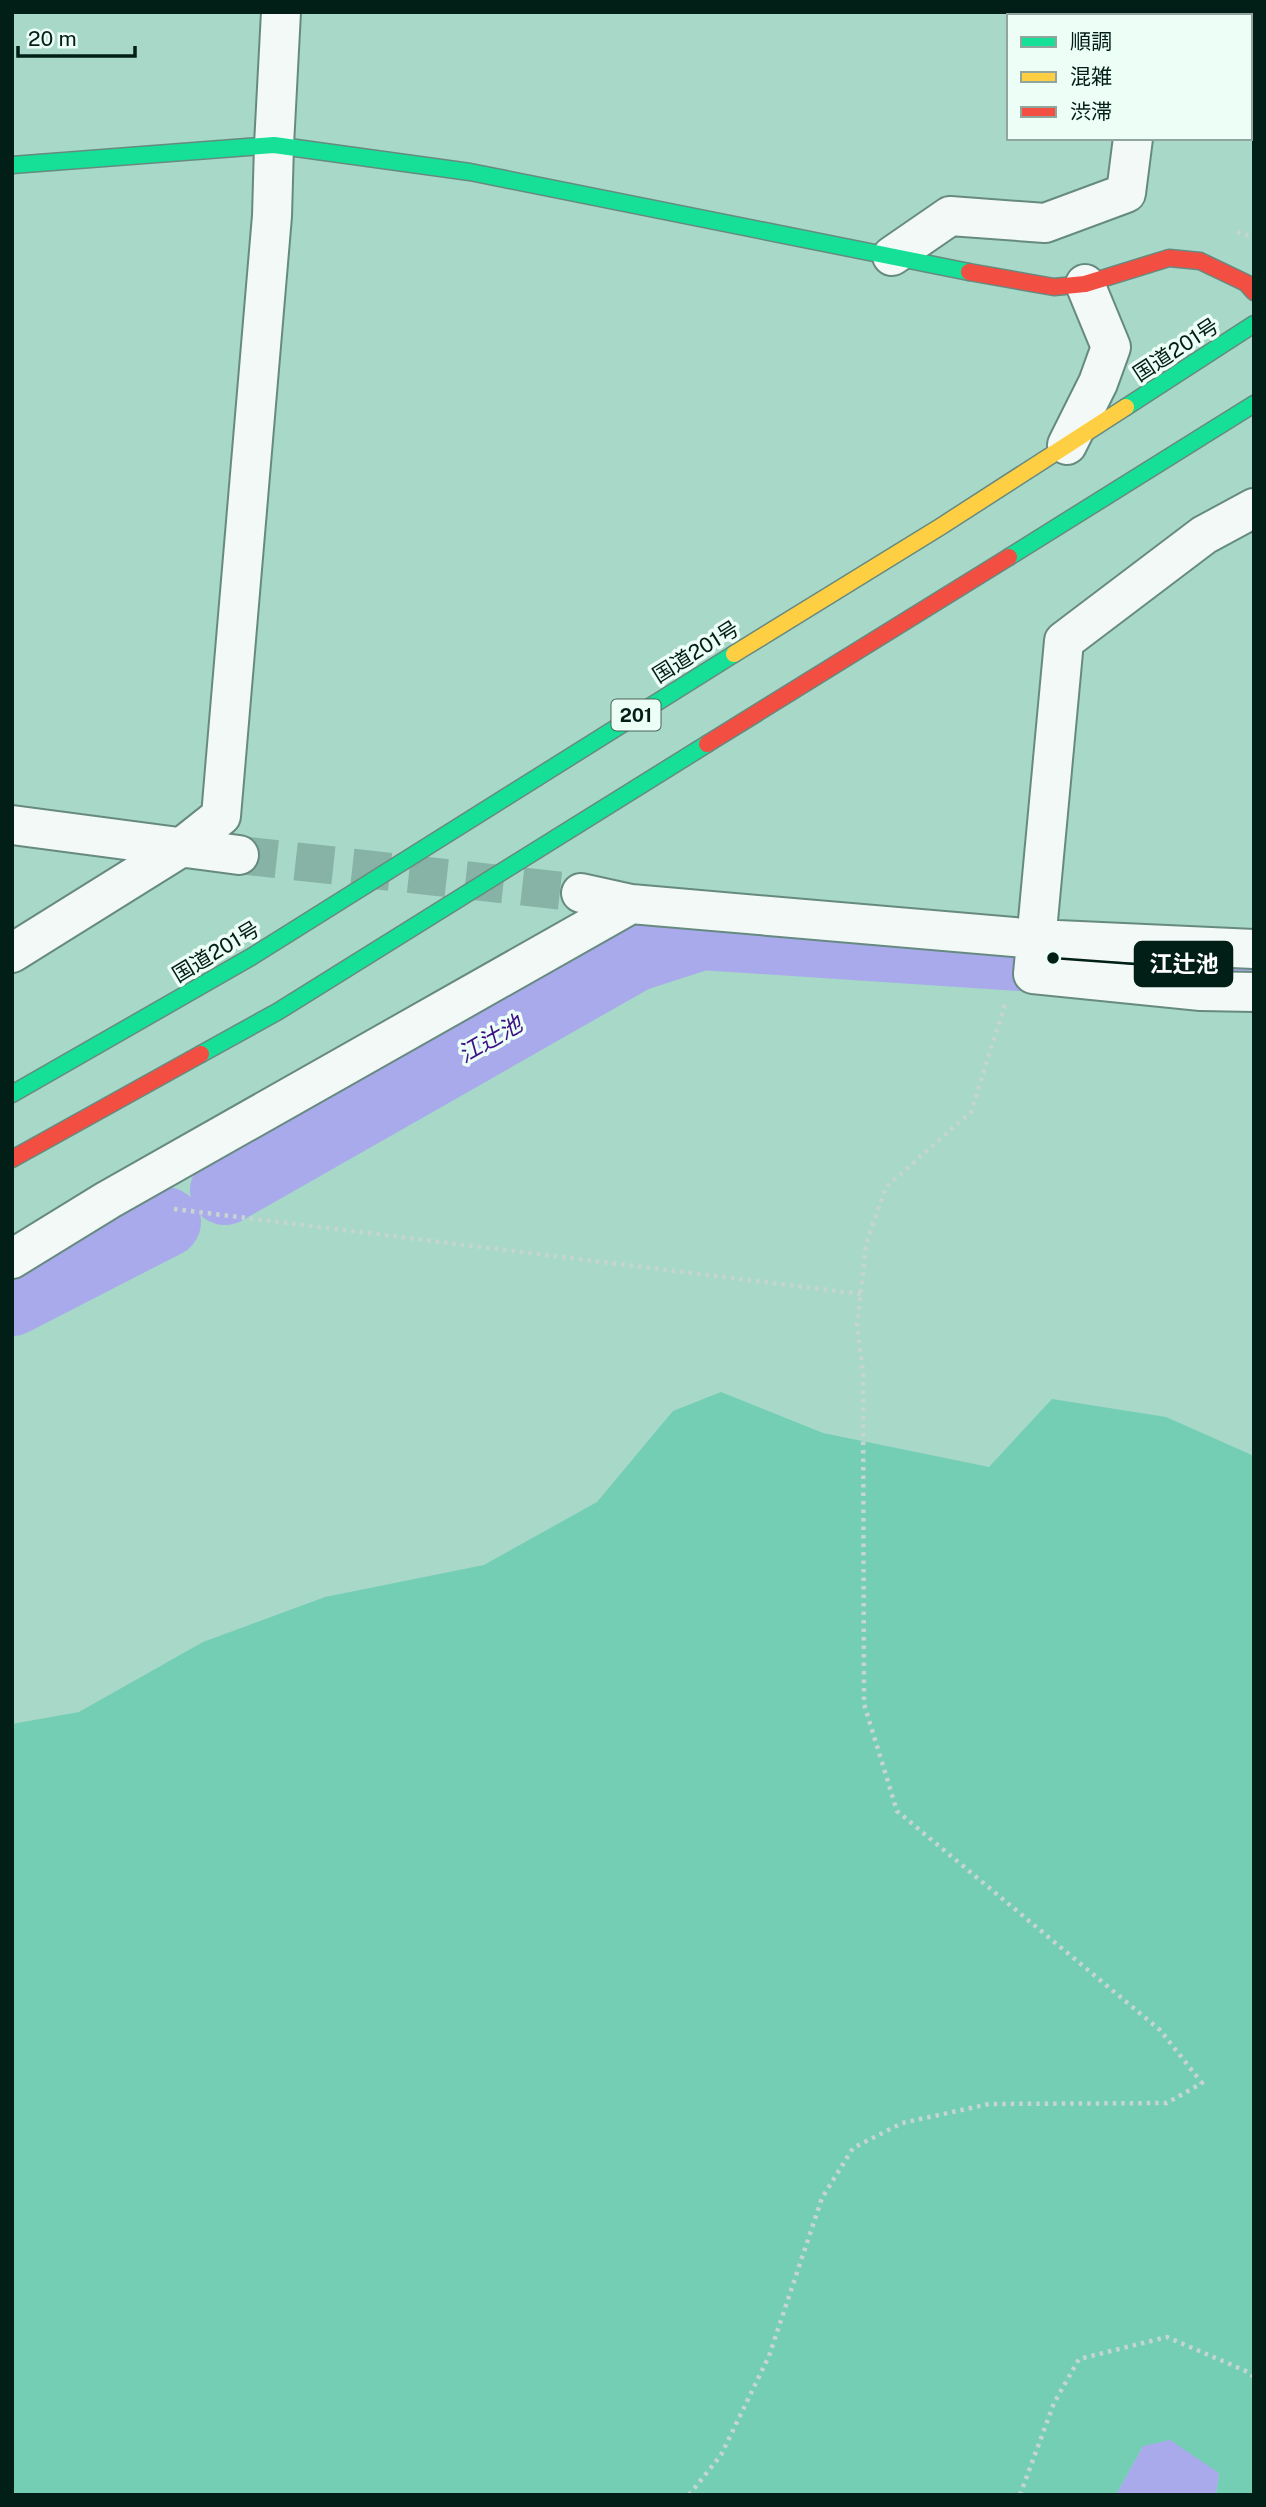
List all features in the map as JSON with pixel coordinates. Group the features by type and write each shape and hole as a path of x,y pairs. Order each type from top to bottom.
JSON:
{"main road":[{"path":"12,165 274,145 470,172 1022,283 1054,287 1085,284 1169,258 1200,261 1246,283 1254,292"},
{"name":"国道201号","path":"12,1094 251,957 940,527 1254,324"},
{"path":"12,1158 277,1012 1254,404"}],"street":[{"path":"12,953 182,847 221,816 272,216 281,12"},
{"path":"892,256 950,216 1045,223 1126,193 1133,140"},
{"path":"1067,446 1098,383 1111,347 1085,284"},
{"path":"1034,957 1064,641 1204,535 1254,508"},
{"path":"12,825 239,855"},
{"path":"581,893 631,904 1034,957 1201,992 1254,992"},
{"path":"12,1258 108,1200 631,904"},
{"path":"1034,957 1254,949"}],"path":[{"path":"689,2495 721,2455 769,2356 822,2198 853,2147 902,2123 989,2104 1167,2103 1202,2083 1160,2030 897,1811 864,1704 863,1372 857,1326 866,1244 886,1187 971,1112 1012,984 1034,957"},
{"path":"108,1200 861,1294"},
{"path":"1020,2495 1054,2403 1079,2359 1167,2337 1254,2377"}],"green space":[{"path":"721,1392 823,1433 989,1467 1052,1399 1166,1417 1254,1456 1254,2495 1216,2495 1219,2473 1143,2446 1116,2495 12,2495 12,1724 79,1712 203,1642 325,1597 484,1565 597,1502 673,1411"}],"water":[{"path":"1170,2440 1219,2473 1216,2495 1116,2495 1143,2446"}],"waterway":[{"name":"江辻池","path":"225,1190 634,957 702,935 1020,956"},
{"name":"江辻池","path":"1053,958 1254,970"},
{"name":"江辻池","path":"12,1301 166,1222"}],"tunnel":[{"path":"239,855 581,893"}],"traffic: fast":[{"path":"12,165 274,145 470,172 969,272"},
{"path":"1126,407 1254,324"},
{"path":"1009,557 1254,404"},
{"path":"12,1094 251,957 734,654"},
{"path":"201,1054 277,1012 707,744"}],"traffic: slow":[{"path":"734,654 940,527 1126,407"}],"traffic: jam":[{"path":"969,272 1054,287 1085,284 1169,258 1200,261 1246,283 1254,292"},
{"path":"707,744 1009,557"},
{"path":"12,1159 201,1054"}],"place":[{"name":"江辻池","path":"1053,958"}]}
